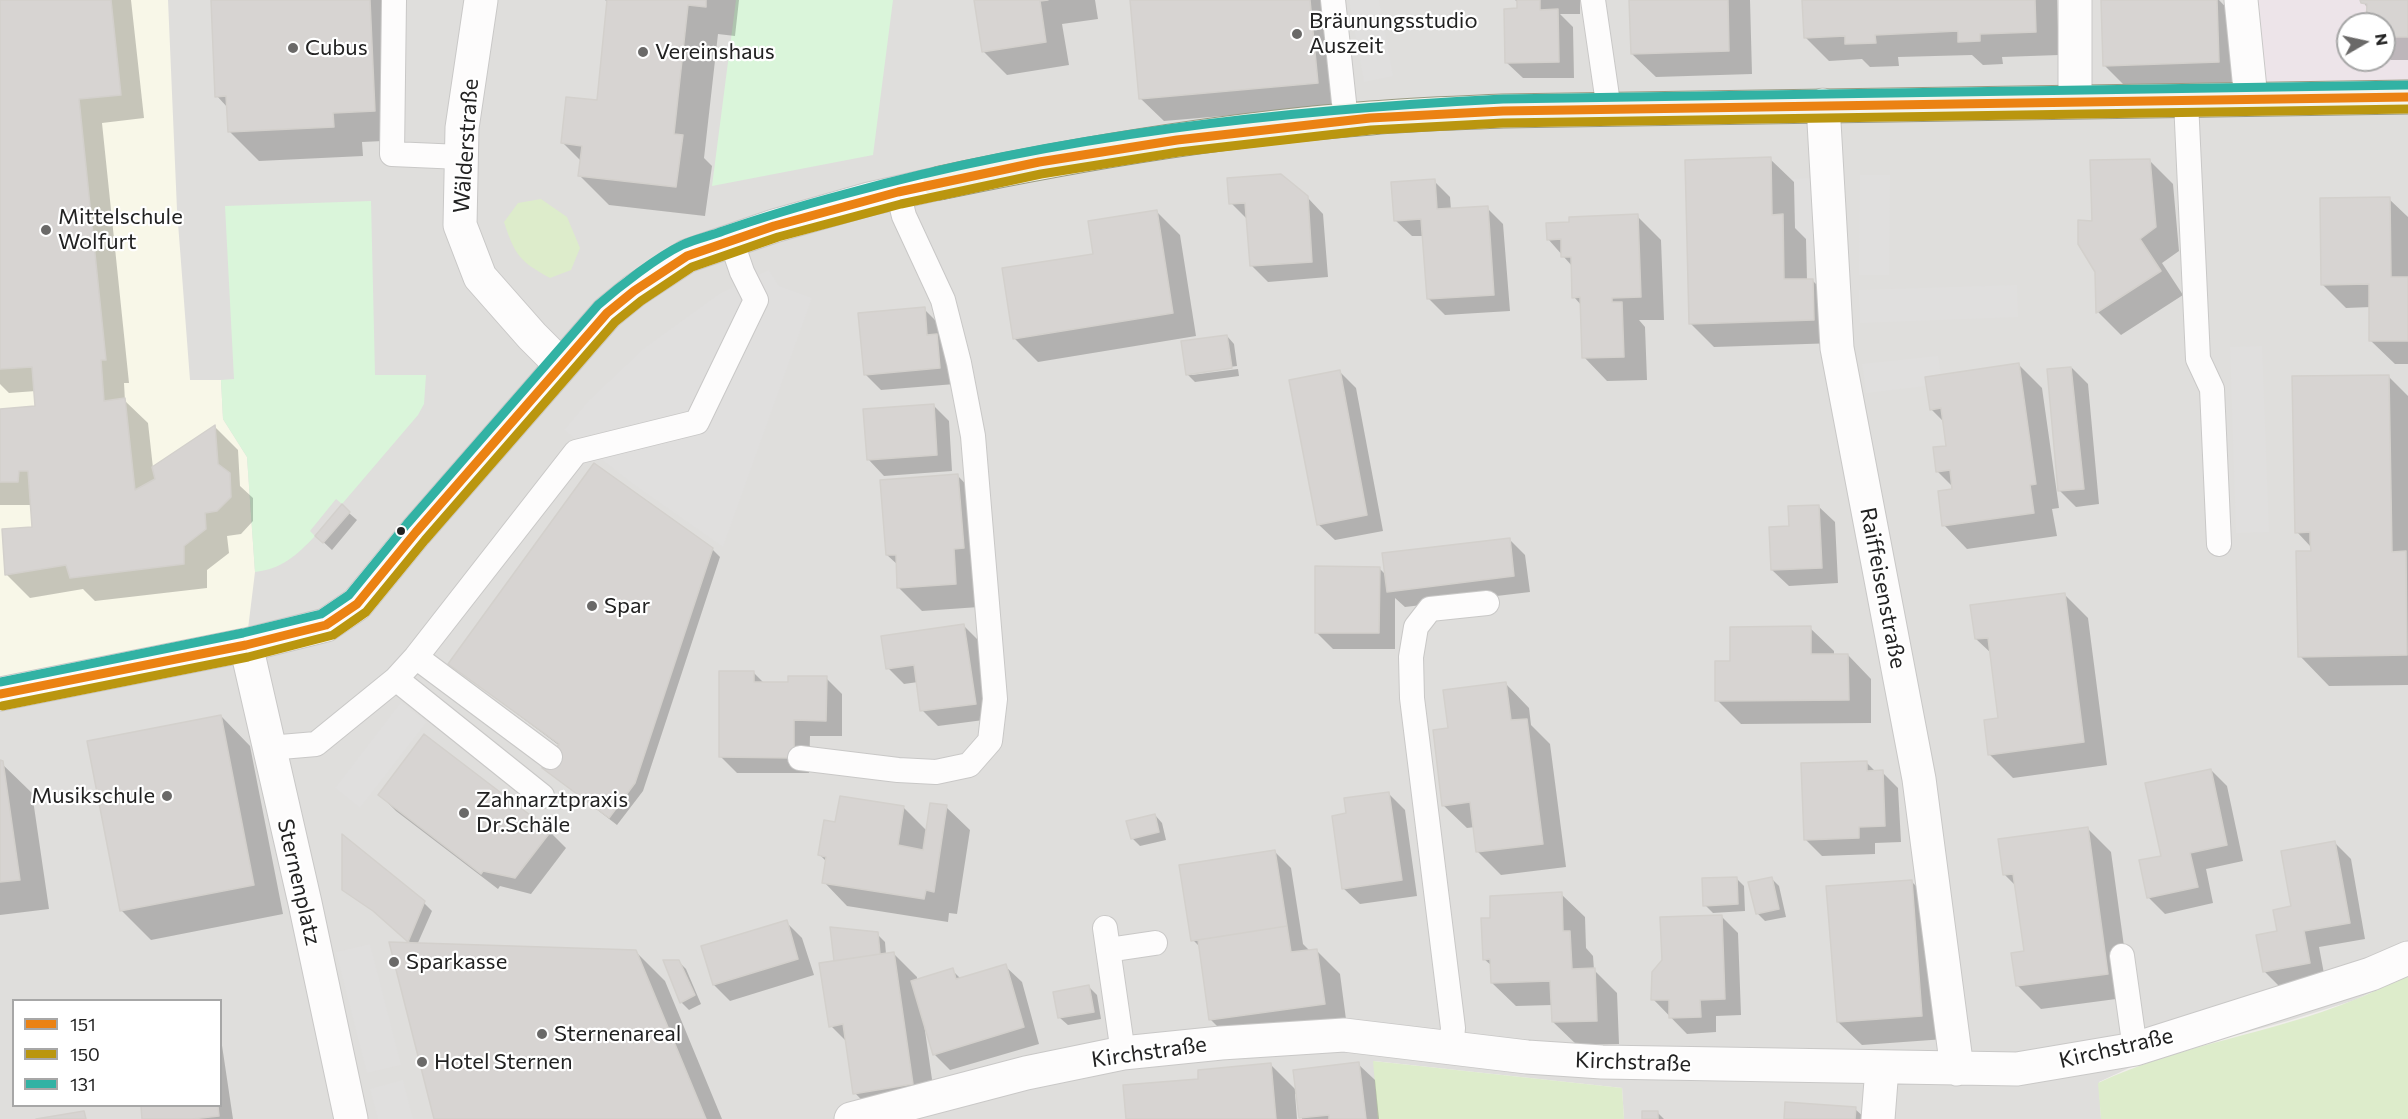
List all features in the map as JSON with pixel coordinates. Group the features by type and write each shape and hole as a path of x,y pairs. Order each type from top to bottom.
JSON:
{"main road":[{"path":"940,183 1039,162 1177,140 1346,121 1503,111 2408,97"}],"street":[{"name":"Wälderstraße","path":"481,0 462,128 460,225 480,277 561,365"},
{"path":"2075,0 2075,101"},
{"path":"2241,0 2251,99"},
{"name":"Raiffeisenstraße","path":"1823,105 1837,348 1919,779 1957,1069"},
{"path":"0,694 246,645 326,625 357,604 416,532 561,365 607,314 634,291 687,256 731,240 898,192 940,183"},
{"name":"Sternenplatz","path":"246,645 305,903 351,1119"},
{"name":"Kirchstraße","path":"851,1119 1026,1073 1123,1053 1221,1043 1344,1035 1602,1062 2017,1070 2136,1049 2371,974 2408,958"},
{"path":"1878,1119 1882,1068"}],"lane":[{"path":"394,0 392,154 461,157"},
{"path":"1333,0 1346,121"},
{"path":"1593,0 1609,110"},
{"path":"2186,101 2198,359 2212,389 2219,544"},
{"path":"800,758 898,770 936,772 969,765 990,741 995,699 973,436 959,363 943,300 904,216 898,192"},
{"path":"269,748 316,744 396,680 576,452 697,422 756,300 742,272 731,240"},
{"path":"1451,1048 1453,1028 1412,698 1411,657 1416,627 1430,609 1486,603"},
{"path":"416,657 550,757"},
{"path":"396,680 542,796"},
{"path":"1123,1053 1106,939 1155,943"},
{"path":"2122,956 2136,1049"}],"shaded area":[{"path":"0,0 2408,0 2408,975 2355,1000 2193,1047 2129,1068 2099,1082 2101,1119 1624,1119 1622,1088 1374,1061 1378,1119 0,1119"},
{"path":"0,0 168,0 177,210 190,380 221,380 223,419 247,457 255,572 246,645 0,694"},
{"path":"1349,0 1379,0 1393,76 1364,82"},
{"path":"2240,0 2408,0 2408,97 2251,99"},
{"path":"1860,175 1890,175 1889,275 1859,275"},
{"path":"1811,178 1814,260 1784,260 1783,215 1772,215 1771,180"},
{"path":"769,270 779,286 812,298 723,547 633,484 564,430 589,400 643,349 719,294"},
{"path":"2017,285 2018,317 1860,323 1859,290"},
{"path":"2262,346 2269,532 2236,533 2230,347"},
{"path":"1938,356 1941,375 1925,377 1926,386 1866,393 1862,364"},
{"path":"401,702 427,722 360,808 335,788"},
{"path":"370,944 401,1065 367,1073 336,952"},
{"path":"403,1080 413,1119 378,1119 370,1089"}],"green space":[{"path":"736,0 893,0 873,155 712,186"},
{"path":"541,199 567,217 580,248 571,270 550,278 531,267 515,250 504,222 518,203"},
{"path":"371,201 375,375 426,375 424,404 418,415 342,504 336,499 310,531 315,536 308,543 281,564 255,572 247,457 223,419 221,380 234,379 225,206"},
{"path":"2408,975 2408,1119 2101,1119 2098,1083 2161,1058 2323,1012"},
{"path":"1373,1061 1622,1088 1624,1119 1378,1119"}],"building":[{"name":"Mittelschule Wolfurt","path":"0,0 111,0 121,95 79,99 106,360 101,360 104,401 125,398 135,490 155,479 152,467 215,425 218,464 230,473 231,497 217,511 205,513 206,529 184,546 184,564 70,578 66,565 5,575 2,529 32,527 28,471 19,471 18,482 0,482 0,409 35,406 32,367 0,369"},
{"name":"Cubus","path":"211,0 370,0 375,111 333,113 334,127 228,132 226,96 215,97"},
{"name":"Vereinshaus","path":"607,0 706,0 706,7 688,5 674,134 683,135 676,187 578,176 582,146 561,143 566,97 597,100"},
{"path":"974,0 1048,0 1040,1 1046,42 982,52"},
{"path":"1130,0 1310,0 1318,83 1139,99"},
{"path":"1517,0 1540,0 1540,10 1558,9 1559,62 1505,63 1504,9 1517,8"},
{"path":"1629,0 1728,0 1729,51 1631,54"},
{"path":"1802,0 2035,0 2036,32 1980,34 1980,41 1958,42 1958,31 1875,35 1876,43 1845,44 1845,36 1804,38"},
{"path":"2101,0 2217,0 2219,62 2103,66"},
{"path":"2360,0 2408,0 2408,37 2396,37 2396,12 2367,12 2367,4 2361,3"},
{"path":"1771,157 1772,215 1783,214 1784,279 1813,279 1814,320 1689,324 1685,160"},
{"path":"2150,159 2156,227 2140,239 2161,271 2096,313 2095,272 2078,244 2078,220 2092,221 2090,160"},
{"path":"1281,174 1308,196 1312,262 1250,266 1245,203 1229,204 1227,178"},
{"path":"1435,179 1437,209 1488,206 1494,295 1427,299 1421,219 1394,221 1391,182"},
{"path":"2390,197 2391,277 2408,277 2408,341 2369,341 2369,284 2321,285 2320,198"},
{"path":"1157,210 1173,313 1013,339 1002,268 1093,254 1088,221"},
{"path":"1638,214 1641,297 1612,298 1612,302 1622,302 1624,357 1582,358 1580,297 1572,298 1571,257 1561,257 1561,239 1547,240 1546,223 1569,222 1569,217"},
{"path":"925,307 927,335 937,334 940,368 864,375 858,313"},
{"path":"1227,335 1232,368 1186,375 1181,341"},
{"path":"2019,363 2036,484 2030,485 2034,513 1942,526 1938,491 1952,489 1950,470 1936,472 1933,447 1946,446 1941,408 1930,410 1925,377"},
{"path":"2071,367 2084,489 2058,491 2047,369"},
{"path":"1340,370 1367,515 1317,525 1289,380"},
{"path":"2389,375 2392,552 2406,551 2407,655 2298,657 2296,551 2311,551 2310,532 2295,533 2292,376"},
{"path":"934,404 937,455 867,460 863,409"},
{"name":"Spar","path":"594,463 713,548 635,783 609,818 542,768 559,744 448,664"},
{"path":"958,474 964,548 954,549 956,584 897,588 896,555 886,555 880,480"},
{"path":"342,504 350,512 323,543 315,536"},
{"path":"1819,505 1822,568 1771,570 1769,527 1789,526 1788,506"},
{"path":"1510,538 1514,576 1387,592 1382,553"},
{"path":"1315,566 1380,567 1379,633 1315,633"},
{"path":"2065,593 2084,742 1988,755 1984,720 1998,718 1988,638 1975,639 1970,605"},
{"path":"964,624 976,704 920,711 914,665 886,669 881,636"},
{"path":"1811,626 1811,654 1848,654 1849,700 1715,701 1715,661 1730,661 1730,627"},
{"path":"719,671 754,671 754,682 788,682 788,676 827,676 826,721 794,720 794,758 719,757"},
{"path":"1506,682 1511,720 1527,719 1543,844 1476,852 1470,802 1442,806 1433,730 1448,728 1443,690"},
{"name":"Musikschule","path":"221,715 254,885 120,911 87,741"},
{"name":"Zahnarztpraxis Dr.Schäle","path":"424,734 551,831 515,878 483,871 481,874 378,795"},
{"path":"0,760 3,761 20,880 0,882"},
{"path":"1867,761 1867,771 1883,770 1885,826 1859,827 1859,838 1804,840 1801,763"},
{"path":"2211,769 2227,845 2190,853 2198,887 2147,898 2139,860 2161,856 2145,783"},
{"path":"1389,792 1402,880 1342,889 1332,816 1346,813 1344,798"},
{"path":"840,796 904,806 898,845 923,850 930,803 947,805 934,892 926,890 924,899 822,883 826,857 818,855 824,820 835,822"},
{"path":"1155,814 1159,832 1131,839 1126,821"},
{"path":"2088,827 2108,974 2016,986 2011,953 2024,951 2013,874 2003,875 1998,839"},
{"path":"342,834 425,901 408,942 373,911 342,890"},
{"path":"2335,841 2350,923 2304,931 2310,963 2263,972 2256,935 2277,931 2273,910 2291,906 2281,851"},
{"path":"1275,850 1287,926 1191,941 1179,865"},
{"path":"1737,877 1738,904 1703,906 1702,878"},
{"path":"1772,877 1779,909 1756,914 1748,882"},
{"path":"1912,880 1922,1016 1837,1022 1826,886"},
{"path":"1562,892 1563,931 1570,931 1572,969 1595,968 1597,1021 1552,1022 1550,981 1491,983 1490,959 1483,960 1481,918 1490,918 1490,896"},
{"path":"1722,915 1725,999 1700,1000 1701,1017 1669,1018 1669,1000 1651,1000 1652,972 1662,960 1660,917"},
{"path":"787,920 798,959 713,985 701,946"},
{"path":"1287,926 1291,952 1317,949 1325,1004 1209,1020 1198,940"},
{"path":"830,927 878,932 880,954 834,961"},
{"name":"Sternenareal","path":"389,942 636,950 706,1119 434,1119"},
{"path":"894,952 913,1084 853,1094 843,1024 829,1027 819,963"},
{"path":"663,960 679,960 695,995 680,1003"},
{"path":"1006,964 1024,1027 933,1055 911,981 953,968 956,979"},
{"path":"1089,985 1094,1012 1058,1018 1053,992"},
{"path":"1359,1062 1366,1119 1329,1119 1329,1115 1299,1118 1293,1070"},
{"path":"1271,1063 1276,1119 1126,1119 1123,1085 1198,1079 1198,1070"},
{"path":"1785,1102 1856,1107 1855,1119 1784,1119"},
{"path":"141,1107 218,1107 219,1116 192,1119 142,1119"},
{"path":"84,1111 86,1119 36,1119"},
{"path":"1642,1111 1658,1111 1658,1119 1642,1119"}],"transit line":[{"name":"131","path":"0,682 243,633 321,614 349,595 407,524 598,305 639,272 672,250 692,241 799,207 926,173 1007,156 1171,128 1337,110 1503,99 2408,85"},
{"name":"151","path":"0,694 246,645 326,625 357,604 416,532 607,313 634,291 687,256 774,226 898,192 1039,162 1177,140 1370,118 1503,111 2408,97"},
{"name":"150","path":"2,706 248,657 333,635 366,612 425,540 615,322 641,301 692,267 778,237 901,204 1041,174 1179,152 1371,130 1503,123 2408,109"}],"place":[{"name":"Bräunungsstudio Auszeit","path":"1297,34"},
{"name":"Cubus","path":"293,48"},
{"name":"Vereinshaus","path":"643,52"},
{"name":"Mittelschule Wolfurt","path":"46,230"},
{"name":"Spar","path":"592,606"},
{"name":"Musikschule","path":"167,796"},
{"name":"Zahnarztpraxis Dr.Schäle","path":"464,813"},
{"name":"Sparkasse","path":"394,962"},
{"name":"Sternenareal","path":"542,1034"},
{"name":"Hotel Sternen","path":"422,1062"}]}
